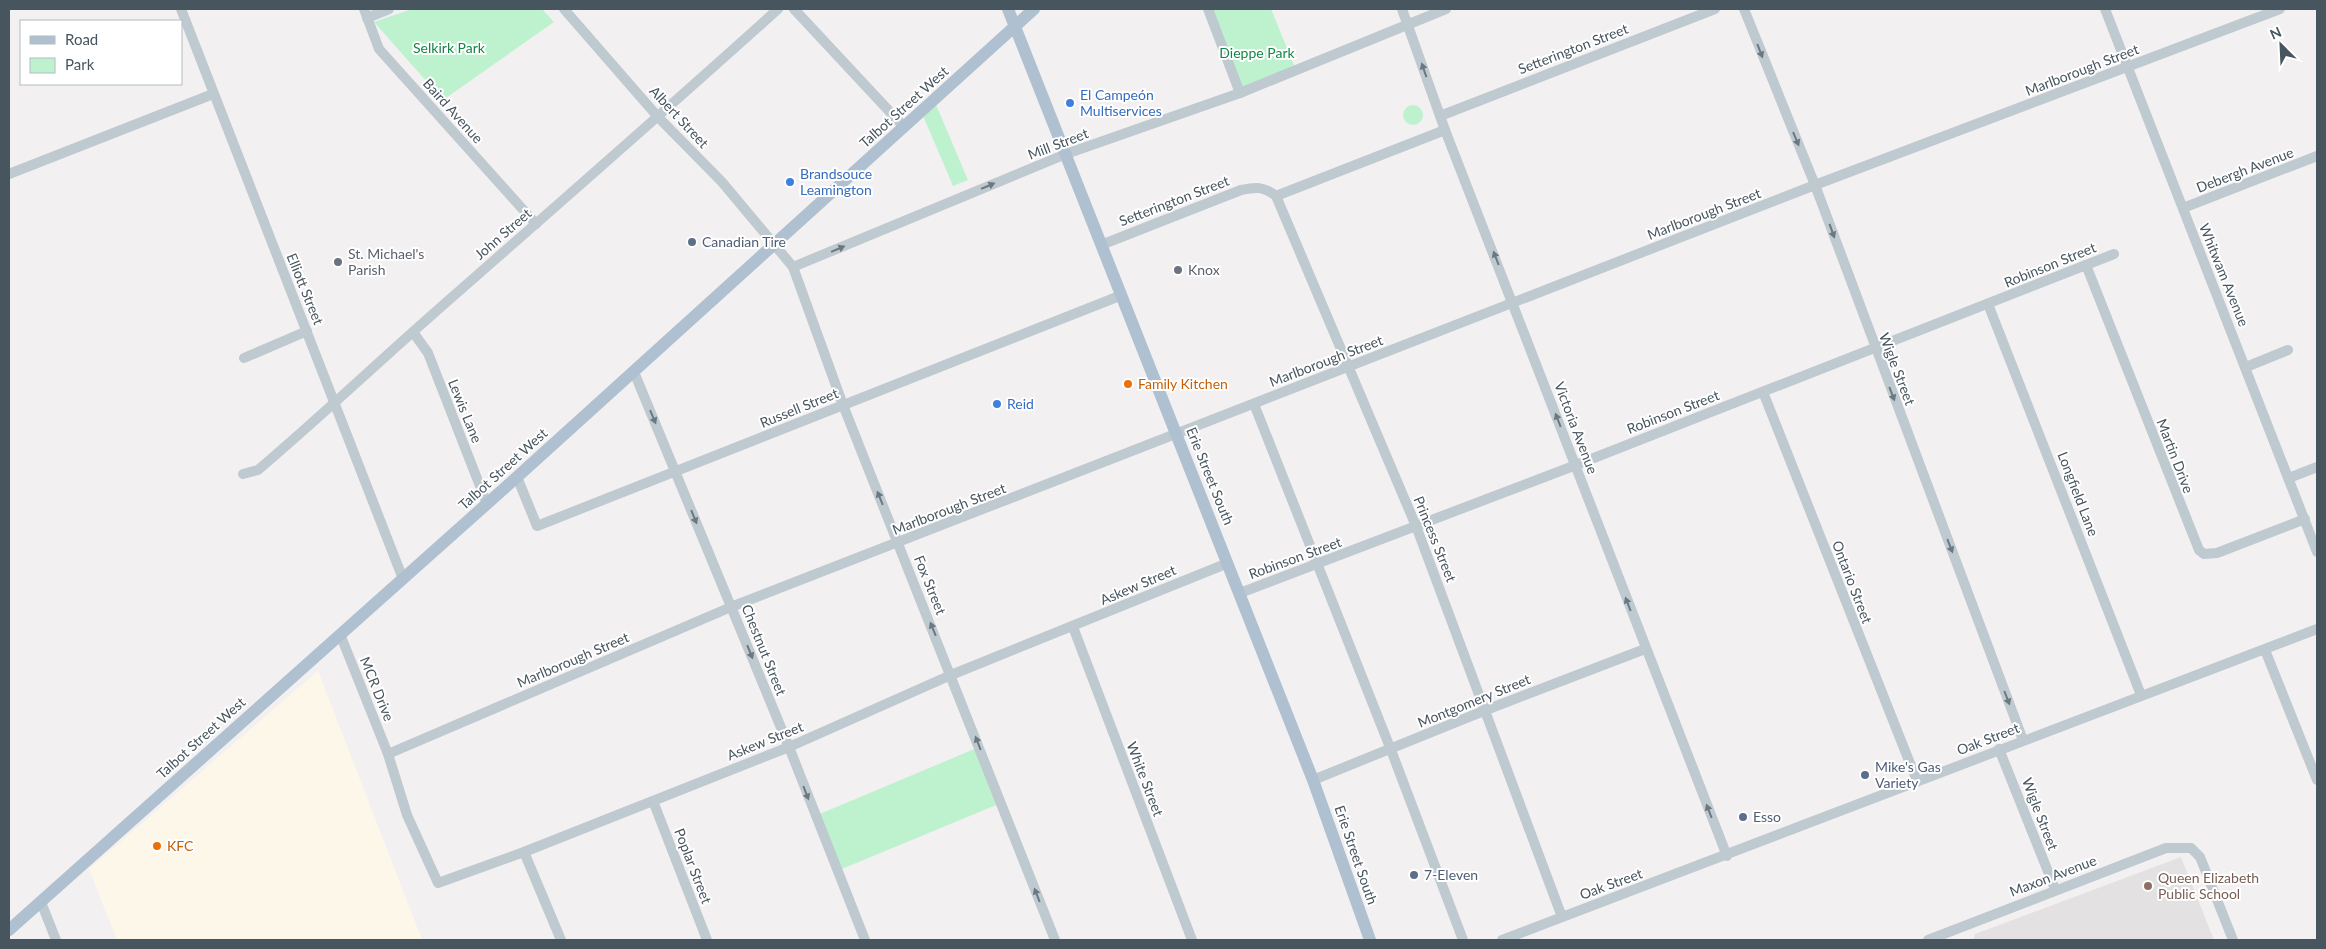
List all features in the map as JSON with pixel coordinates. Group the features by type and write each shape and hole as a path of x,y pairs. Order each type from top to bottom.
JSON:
{"main road":[{"name":"Erie Street South","path":"1008,9 1314,780 1370,940"},
{"name":"Talbot Street West","path":"9,930 634,372 1034,9"}],"street":[{"name":"Elliott Street","path":"180,9 403,579"},
{"path":"365,13 389,9"},
{"name":"Albert Street","path":"564,9 658,118 722,182 774,244"},
{"name":"John Street","path":"243,474 258,470 335,404 413,332 658,118 778,9"},
{"path":"794,9 904,127"},
{"path":"1208,9 1240,93"},
{"name":"Victoria Avenue","path":"1402,9 1440,116 1576,465 1645,650 1727,856"},
{"name":"Mill Street","path":"793,267 1066,154 1240,93 1446,9"},
{"name":"Setterington Street","path":"1440,116 1715,9"},
{"name":"Wigle Street","path":"1744,9 1815,185 2023,740"},
{"name":"Whitwam Avenue","path":"2106,9 2317,552"},
{"name":"Marlborough Street","path":"388,754 731,607 1254,404 1347,366 1514,304 1815,185 2280,9"},
{"name":"Baird Avenue","path":"365,13 379,50 536,224"},
{"path":"9,174 212,94"},
{"path":"1276,196 1446,130"},
{"name":"Debergh Avenue","path":"2183,208 2317,156"},
{"name":"Setterington Street","path":"1101,245 1202,204 1258,186 1268,189 1276,196"},
{"name":"Princess Street","path":"1276,196 1416,526 1562,917"},
{"name":"Fox Street","path":"774,244 793,267 843,405 1055,940"},
{"name":"Robinson Street","path":"1240,593 1576,465 2114,254"},
{"name":"Martin Drive","path":"2086,265 2199,550 2204,554 2217,553 2305,519"},
{"name":"Russell Street","path":"517,477 537,526 1122,295"},
{"name":"Longfield Lane","path":"1988,304 2142,695"},
{"path":"244,358 307,331"},
{"name":"Lewis Lane","path":"413,332 428,353 487,504"},
{"path":"2246,367 2288,350"},
{"name":"Chestnut Street","path":"634,372 789,747 865,940"},
{"name":"Ontario Street","path":"1763,392 1917,781"},
{"path":"1254,404 1391,750 1462,940"},
{"path":"2289,478 2317,467"},
{"name":"Askew Street","path":"388,754 408,815 438,883 524,852 789,747 951,675 1073,627 1228,562"},
{"name":"White Street","path":"1073,627 1192,940"},
{"name":"Oak Street","path":"1502,940 1727,856 2023,740 2317,629"},
{"name":"MCR Drive","path":"340,634 388,754"},
{"name":"Montgomery Street","path":"1314,780 1486,710 1645,650"},
{"path":"2264,650 2317,780"},
{"name":"Wigle Street","path":"2000,749 2055,889"},
{"name":"Poplar Street","path":"653,801 707,940"},
{"name":"Maxon Avenue","path":"1928,940 1946,937 2055,889 2166,848 2191,848 2200,857 2233,940"},
{"path":"524,852 560,940"},
{"path":"41,902 56,940"}],"shaded area":[{"path":"318,671 422,940 117,940 89,869"},
{"name":"Queen Elizabeth Public School","path":"2181,857 2214,940 1973,940 1975,934"}],"green space":[{"name":"Selkirk Park","path":"412,9 542,9 554,22 443,100 374,22"},
{"name":"Dieppe Park","path":"1208,9 1271,9 1296,70 1240,93"},
{"path":"934,100 968,180 953,186 921,111"},
{"path":"1413,105 1420,108 1423,115 1420,122 1413,125 1406,122 1403,115 1406,108"},
{"path":"979,747 1001,803 837,871 815,816"}],"place":[{"name":"El Campeón Multiservices","path":"1070,103"},
{"name":"Brandsouce Leamington","path":"790,182"},
{"name":"Canadian Tire","path":"692,242"},
{"name":"St. Michael's Parish","path":"338,262"},
{"name":"Knox","path":"1178,270"},
{"name":"Family Kitchen","path":"1128,384"},
{"name":"Reid","path":"997,404"},
{"name":"Mike's Gas Variety","path":"1865,775"},
{"name":"Esso","path":"1743,817"},
{"name":"KFC","path":"157,846"},
{"name":"7-Eleven","path":"1414,875"},
{"name":"Queen Elizabeth Public School","path":"2148,886"}]}
